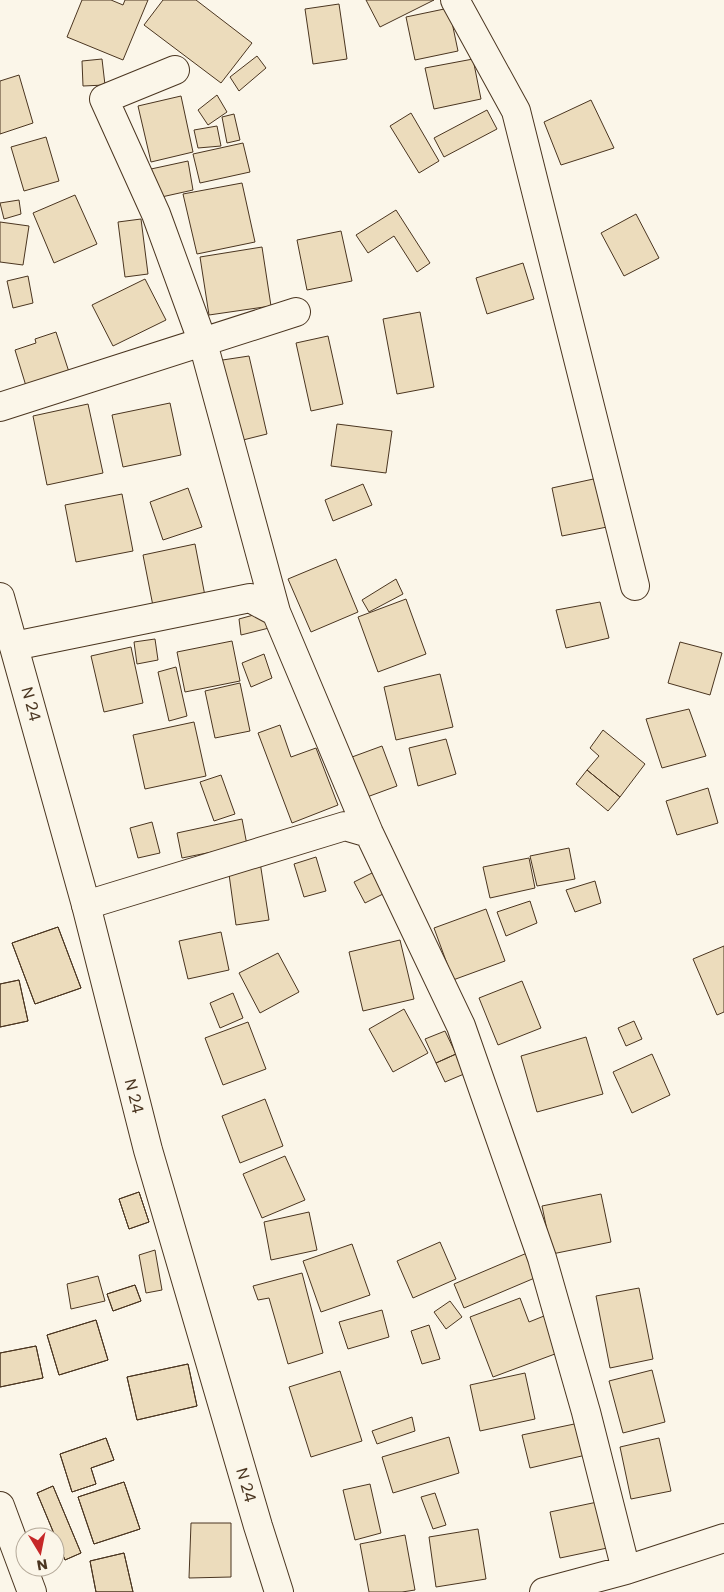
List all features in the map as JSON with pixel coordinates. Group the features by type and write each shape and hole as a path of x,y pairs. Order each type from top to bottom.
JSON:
{"street":[{"path":"455,0 516,111 635,586"},
{"path":"175,70 104,99 156,214 203,343 276,612 369,833 461,1026 542,1258 586,1412 626,1570"},
{"path":"0,407 296,312"},
{"name":"N 24","path":"0,596 86,905 148,1150 279,1592"},
{"path":"14,646 250,598 276,612"},
{"path":"86,905 345,826 369,833"},
{"path":"0,1507 32,1592"},
{"path":"544,1592 626,1570 724,1538"}],"building":[{"path":"82,0 111,0 123,5 125,0 148,0 123,60 67,37"},
{"path":"163,0 196,0 252,43 221,83 144,25"},
{"path":"366,0 434,0 380,27"},
{"path":"339,4 347,59 313,64 305,9"},
{"path":"449,8 458,51 415,60 406,17"},
{"path":"257,56 266,68 239,91 230,77"},
{"path":"102,59 105,85 83,86 82,61"},
{"path":"473,59 481,99 434,109 425,68"},
{"path":"19,75 33,123 0,134 0,81"},
{"path":"217,95 227,112 208,125 198,110"},
{"path":"181,96 193,152 151,162 138,106"},
{"path":"591,100 614,148 561,165 544,122"},
{"path":"487,110 497,129 444,157 434,138"},
{"path":"411,113 439,161 419,173 390,126"},
{"path":"234,114 240,140 227,143 222,117"},
{"path":"217,126 221,146 198,148 194,130"},
{"path":"46,137 59,181 24,191 11,147"},
{"path":"243,143 250,172 200,183 193,154"},
{"path":"188,161 193,190 157,198 151,169"},
{"path":"242,183 255,242 197,254 183,194"},
{"path":"75,195 97,244 54,263 33,213"},
{"path":"19,200 21,214 4,219 0,203"},
{"path":"396,210 430,263 417,272 394,236 368,253 356,235"},
{"path":"636,214 659,258 624,276 601,233"},
{"path":"141,219 148,274 125,277 118,222"},
{"path":"0,222 29,226 23,265 0,262"},
{"path":"341,231 352,281 307,290 297,240"},
{"path":"262,247 271,306 209,315 200,257"},
{"path":"523,263 534,299 487,314 476,278"},
{"path":"28,276 33,303 13,308 7,281"},
{"path":"145,279 166,320 113,346 92,305"},
{"path":"420,312 434,387 397,394 383,319"},
{"path":"56,332 69,372 26,386 15,350 36,343 35,339"},
{"path":"328,336 343,404 311,411 296,343"},
{"path":"249,356 267,434 235,442 216,361"},
{"path":"170,403 181,455 123,467 112,415"},
{"path":"88,404 103,473 47,485 33,416"},
{"path":"337,424 392,431 386,473 331,466"},
{"path":"598,478 607,527 562,536 552,488"},
{"path":"363,484 372,505 333,521 325,500"},
{"path":"188,488 202,527 163,540 150,502"},
{"path":"122,494 133,551 76,562 65,505"},
{"path":"195,544 205,596 153,606 143,555"},
{"path":"336,559 358,612 311,632 288,579"},
{"path":"396,579 403,594 369,612 362,600"},
{"path":"406,599 426,654 378,672 358,617"},
{"path":"600,602 609,638 566,648 556,610"},
{"path":"268,611 273,627 241,635 239,619"},
{"path":"155,639 158,660 137,664 134,642"},
{"path":"232,641 240,681 185,692 177,652"},
{"path":"680,642 722,653 710,695 668,683"},
{"path":"131,647 143,703 104,712 91,656"},
{"path":"264,654 272,678 251,687 242,663"},
{"path":"176,667 187,716 169,721 158,672"},
{"path":"440,674 453,727 396,740 384,687"},
{"path":"240,683 250,731 215,738 205,691"},
{"path":"689,709 706,756 662,768 646,719"},
{"path":"194,722 206,776 145,789 133,735"},
{"path":"280,725 291,757 316,748 338,805 292,823 258,733"},
{"path":"603,730 645,764 620,797 587,770 599,756 590,748"},
{"path":"446,739 456,774 418,786 409,748"},
{"path":"382,746 397,786 367,797 352,757"},
{"path":"587,770 620,797 608,811 576,784"},
{"path":"221,775 235,814 214,821 200,782"},
{"path":"708,788 718,823 677,835 666,801"},
{"path":"242,819 247,845 182,858 177,833"},
{"path":"152,822 160,853 138,858 130,828"},
{"path":"569,848 575,879 537,886 530,856"},
{"path":"316,857 326,891 304,897 294,864"},
{"path":"529,858 535,888 490,898 483,867"},
{"path":"260,862 269,920 236,925 228,867"},
{"path":"376,871 387,892 365,903 354,882"},
{"path":"595,881 601,903 575,912 566,890"},
{"path":"530,901 537,923 506,936 497,912"},
{"path":"486,909 505,961 453,980 434,928"},
{"path":"58,927 81,988 35,1004 12,943"},
{"path":"58,927 81,988 35,1004 12,943"},
{"path":"221,932 229,970 188,979 179,941"},
{"path":"400,940 414,999 363,1011 349,952"},
{"path":"724,946 724,1012 717,1015 693,959"},
{"path":"278,953 299,992 260,1013 239,973"},
{"path":"19,980 28,1021 0,1027 0,984"},
{"path":"19,980 28,1021 0,1027 0,984"},
{"path":"522,981 541,1028 498,1045 479,998"},
{"path":"233,993 243,1018 220,1028 210,1003"},
{"path":"404,1009 428,1053 393,1072 369,1029"},
{"path":"634,1021 642,1039 626,1046 618,1028"},
{"path":"248,1022 266,1069 223,1085 205,1038"},
{"path":"445,1031 456,1054 436,1063 425,1039"},
{"path":"586,1037 603,1094 537,1112 521,1056"},
{"path":"456,1054 464,1074 445,1082 436,1063"},
{"path":"652,1054 670,1095 632,1113 613,1072"},
{"path":"265,1099 283,1146 240,1163 222,1116"},
{"path":"285,1156 305,1200 262,1218 243,1174"},
{"path":"139,1192 149,1222 129,1229 119,1199"},
{"path":"139,1192 149,1222 129,1229 119,1199"},
{"path":"601,1194 611,1242 552,1254 542,1206"},
{"path":"309,1212 317,1250 271,1260 264,1222"},
{"path":"440,1242 456,1279 413,1298 397,1261"},
{"path":"352,1244 370,1295 321,1312 303,1261"},
{"path":"155,1250 162,1290 146,1293 139,1255"},
{"path":"527,1253 537,1277 464,1308 454,1284"},
{"path":"302,1273 323,1353 288,1364 269,1298 258,1300 253,1286"},
{"path":"98,1276 105,1301 71,1309 67,1284"},
{"path":"135,1285 141,1301 113,1311 107,1294"},
{"path":"135,1285 141,1301 113,1311 107,1294"},
{"path":"639,1288 653,1359 610,1368 596,1296"},
{"path":"520,1298 529,1322 549,1314 563,1351 493,1377 470,1317"},
{"path":"450,1301 462,1317 446,1329 434,1312"},
{"path":"382,1310 389,1337 348,1349 339,1322"},
{"path":"96,1320 108,1360 59,1375 47,1335"},
{"path":"96,1320 108,1360 59,1375 47,1335"},
{"path":"429,1325 440,1359 422,1364 411,1331"},
{"path":"36,1346 43,1378 0,1387 0,1353"},
{"path":"36,1346 43,1378 0,1387 0,1353"},
{"path":"188,1364 197,1406 137,1420 127,1377"},
{"path":"188,1364 197,1406 137,1420 127,1377"},
{"path":"652,1370 665,1422 623,1433 609,1381"},
{"path":"340,1371 362,1441 311,1457 289,1387"},
{"path":"525,1373 535,1419 480,1431 470,1385"},
{"path":"412,1417 415,1431 377,1444 372,1431"},
{"path":"579,1423 586,1455 530,1468 522,1435"},
{"path":"449,1437 459,1473 393,1493 382,1457"},
{"path":"106,1438 114,1460 91,1468 96,1484 72,1492 60,1454"},
{"path":"106,1438 114,1460 91,1468 96,1484 72,1492 60,1454"},
{"path":"659,1438 671,1491 631,1499 620,1447"},
{"path":"124,1482 140,1529 94,1544 78,1497"},
{"path":"124,1482 140,1529 94,1544 78,1497"},
{"path":"370,1484 381,1533 355,1540 343,1490"},
{"path":"53,1486 81,1553 65,1560 65,1527 51,1527 37,1493"},
{"path":"53,1486 81,1553 65,1560 65,1527 51,1527 37,1493"},
{"path":"435,1493 446,1525 433,1529 421,1497"},
{"path":"602,1501 612,1547 560,1558 550,1512"},
{"path":"191,1523 231,1523 231,1577 189,1578"},
{"path":"478,1529 486,1579 436,1587 429,1537"},
{"path":"405,1535 415,1590 369,1592 360,1544"},
{"path":"124,1553 133,1592 96,1592 90,1561"},
{"path":"124,1553 133,1592 96,1592 90,1561"}]}
